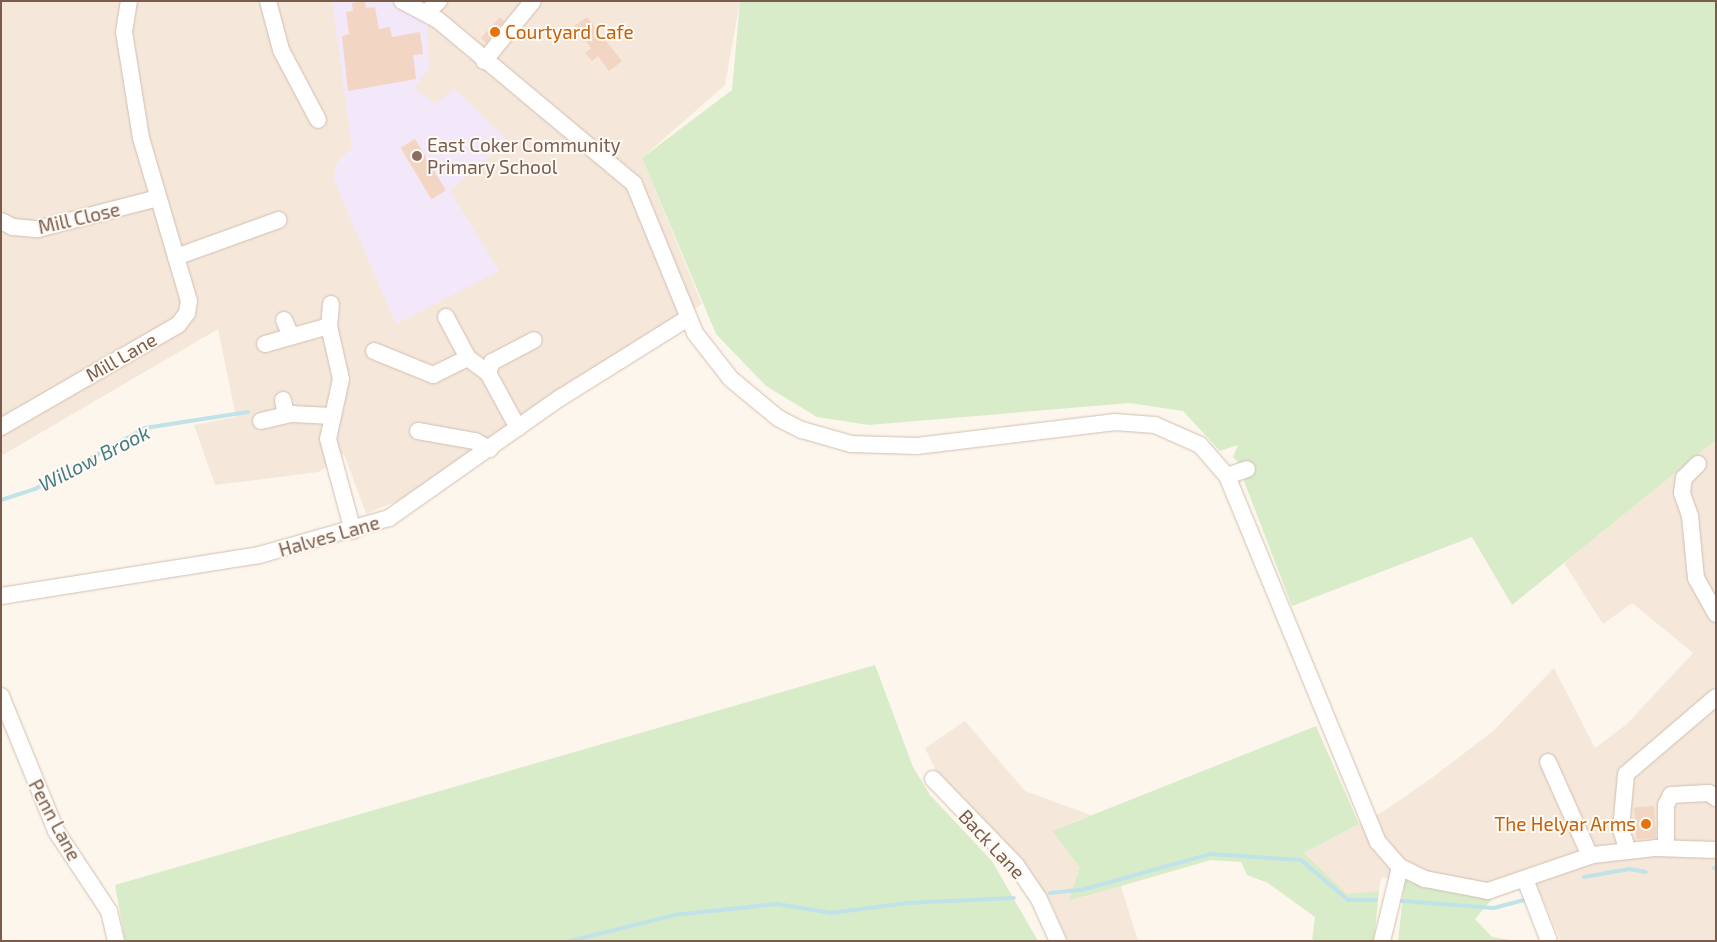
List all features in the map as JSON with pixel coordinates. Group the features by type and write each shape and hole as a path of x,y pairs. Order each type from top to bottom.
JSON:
{"street":[{"name":"Mill Lane","path":"1,427 178,325 189,301 158,198 127,59 124,32 128,1"},
{"path":"268,1 291,75 318,120"},
{"path":"402,1 426,13 634,184 646,203 688,318 709,352 753,400 802,430 828,439 851,444 917,446 1137,423 1184,435 1219,462 1227,476 1378,842 1400,867 1425,879 1474,890 1525,879 1590,856 1666,848 1716,850"},
{"path":"426,13 439,1"},
{"path":"484,61 533,1"},
{"name":"Mill Close","path":"1,221 14,227 38,229 158,198"},
{"path":"176,257 279,221"},
{"path":"331,304 329,326 341,379 328,439 353,531"},
{"path":"446,317 468,358 488,373 518,428"},
{"name":"Halves Lane","path":"1,596 259,555 353,531 389,518 424,498 518,428 688,318"},
{"path":"284,320 291,336"},
{"path":"265,344 329,326"},
{"path":"488,373 492,362 534,340"},
{"path":"374,351 433,375 468,358"},
{"path":"261,421 284,408 332,416"},
{"path":"418,431 475,441 490,449"},
{"path":"1698,464 1684,478 1682,493 1690,516 1696,578 1716,614"},
{"path":"1227,476 1247,469"},
{"name":"Penn Lane","path":"1,696 56,831 109,911 116,941"},
{"path":"1628,851 1621,829 1626,774 1716,697"},
{"path":"1548,762 1590,856"},
{"name":"Back Lane","path":"932,778 1016,865 1039,899 1058,941"},
{"path":"1666,848 1666,805 1671,795 1709,793 1716,798"},
{"path":"1382,941 1400,867"},
{"path":"1525,879 1549,941"}],"shaded area":[{"path":"1,1 740,1 725,85 642,158 702,304 406,497 366,514 344,454 319,472 215,485 194,425 236,417 218,329 1,456"},
{"name":"East Coker Community Primary School","path":"332,1 391,1 427,20 429,68 414,88 435,104 455,89 508,140 450,191 499,271 396,324 334,180 336,164 352,148"},
{"path":"1716,440 1716,941 1561,941 1536,884 1492,899 1381,877 1379,891 1347,895 1304,853 1384,811 1433,777 1492,732 1554,668 1595,748 1627,724 1693,653 1632,603 1603,624 1564,563"},
{"path":"965,721 1025,791 1091,815 1052,831 1081,867 1070,901 1121,886 1138,941 1067,941 1052,905 1021,859 937,773 925,748"}],"green space":[{"path":"740,1 1716,1 1716,440 1512,605 1472,537 1292,606 1244,481 1248,474 1233,457 1238,445 1220,451 1183,411 1130,403 869,425 817,417 766,386 716,334 642,158 732,90"},
{"path":"875,665 913,767 930,795 992,861 1038,941 125,941 115,885"},
{"path":"1316,726 1359,824 1304,853 1347,894 1379,891 1374,941 1312,941 1315,917 1268,883 1247,875 1241,862 1211,860 1069,901 1080,867 1052,831"},
{"path":"1405,879 1437,890 1492,899 1475,919 1492,937 1517,941 1398,941"}],"building":[{"path":"365,1 366,8 375,7 379,29 390,27 392,37 420,32 423,54 413,55 416,79 348,91 342,36 349,34 346,12 353,11 352,3"},
{"path":"500,17 504,21 486,43 481,38"},
{"path":"587,17 622,61 609,71 598,56 592,61 585,53 591,48 574,26"},
{"path":"415,139 446,190 431,199 400,148"},
{"name":"The Helyar Arms","path":"1654,806 1656,838 1636,839 1634,807"}],"waterway":[{"name":"Willow Brook","path":"1,500 35,489 145,428 248,412"},
{"path":"1050,893 1081,890 1211,854 1301,860 1348,900 1376,900"},
{"path":"1584,877 1629,869 1646,872"},
{"path":"570,941 674,915 777,904 831,913 907,903 1014,898"},
{"path":"1402,901 1494,908 1527,899"}],"place":[{"name":"Courtyard Cafe","path":"495,32"},
{"name":"East Coker Community Primary School","path":"417,156"},
{"name":"The Helyar Arms","path":"1646,824"}]}
